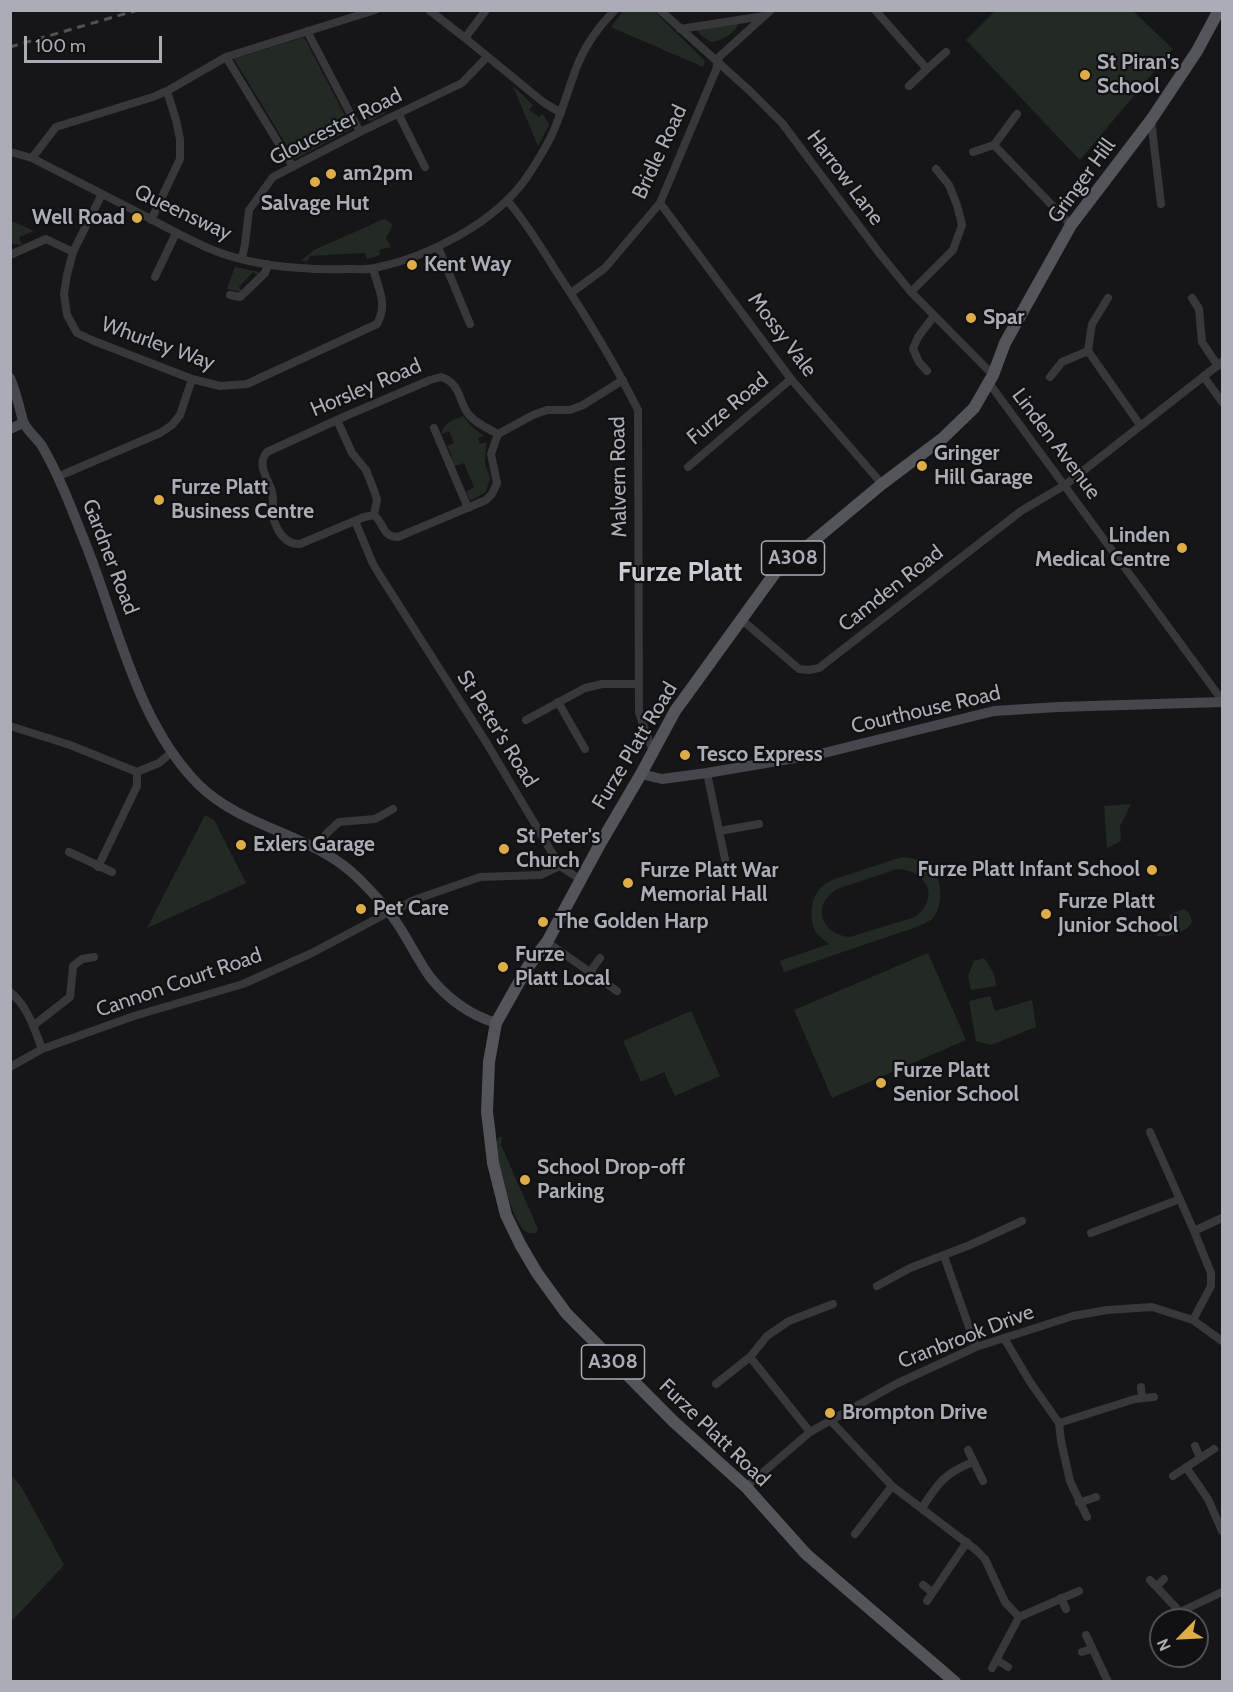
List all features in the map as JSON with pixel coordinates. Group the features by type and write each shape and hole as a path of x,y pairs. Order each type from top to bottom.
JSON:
{"main road":[{"name":"Gringer Hill","path":"991,379 1005,343 1071,225 1151,120 1197,51 1219,10"},
{"name":"Furze Platt Road","path":"955,1682 806,1554 746,1487 673,1421 566,1313 537,1273 506,1215 493,1163 489,1128 488,1070 496,1023 527,968 547,942 675,711 775,573 882,484 943,438 974,408 991,379"}],"street":[{"path":"32,158 56,127 166,91 226,57 375,10"},
{"path":"429,10 543,102 561,113"},
{"path":"465,38 486,10"},
{"name":"Queensway","path":"10,152 32,158 176,233 218,252 268,264 321,270 374,269 438,247 468,231 507,200 526,179 554,132 578,64 601,26 615,10"},
{"name":"Harrow Lane","path":"660,10 782,123 911,292 991,379"},
{"path":"875,10 927,69"},
{"name":"Bridle Road","path":"680,29 768,13"},
{"name":"Bridle Road","path":"571,293 605,268 660,203 716,70 719,57 768,13"},
{"path":"307,31 360,132"},
{"path":"909,86 946,52"},
{"path":"226,57 293,166"},
{"name":"Gloucester Road","path":"242,258 249,210 273,177 462,83 487,57"},
{"path":"151,220 180,159 180,139 166,91"},
{"path":"973,152 994,145 1017,114"},
{"path":"399,115 425,167"},
{"path":"1151,120 1161,204"},
{"path":"994,145 1071,225"},
{"path":"911,292 953,250 962,225 949,185 936,169"},
{"name":"Whurley Way","path":"102,194 73,252 64,294 67,315 77,333 192,379 220,386 247,384 377,324 383,314 383,301 374,269"},
{"name":"Malvern Road","path":"507,200 571,293 623,380 638,410 639,713 653,752"},
{"name":"Mossy Vale","path":"660,203 791,379 882,484"},
{"path":"156,277 176,233"},
{"path":"10,255 46,239 73,252"},
{"path":"438,247 470,324"},
{"path":"230,295 240,297 264,273 268,264"},
{"path":"1108,298 1092,324 1088,351 1140,426"},
{"path":"1192,298 1199,309 1202,342 1220,364"},
{"path":"927,371 919,362 913,349 918,337 934,316"},
{"path":"1050,377 1062,362 1088,351"},
{"name":"Camden Road","path":"741,621 799,669 819,668 1022,511 1065,485 1220,364"},
{"name":"Horsley Road","path":"355,521 300,544 287,542 273,516 273,495 262,465 264,455 270,449 441,377 453,383 471,417 498,434"},
{"path":"1204,377 1222,402"},
{"name":"Gardner Road","path":"10,378 23,423 41,445 87,547 122,646 153,722 186,771 215,799 316,848 357,877 393,910 431,978 457,1004 480,1018 496,1023"},
{"path":"57,477 160,433 172,425 180,414 192,379"},
{"name":"Furze Road","path":"688,467 791,379"},
{"name":"Linden Avenue","path":"991,379 1222,701"},
{"path":"374,515 387,534 394,537 486,500 492,494 496,483 491,454 498,434 547,410 570,410 582,405 623,380"},
{"path":"337,420 352,453 366,470 375,493 377,500 374,515"},
{"path":"10,429 23,423"},
{"path":"434,428 468,507"},
{"path":"355,521 374,515"},
{"name":"St Peter's Road","path":"355,521 373,564 486,742 560,866 581,880"},
{"path":"526,720 585,688 602,684 639,684"},
{"name":"Courthouse Road","path":"641,774 662,779 824,753 994,711 1222,701"},
{"path":"558,702 585,749"},
{"path":"10,726 70,745 136,772 159,763 172,752"},
{"path":"98,867 137,786 136,772"},
{"path":"707,773 725,859"},
{"path":"316,848 339,822 375,819 393,809"},
{"path":"719,831 759,824"},
{"path":"69,852 112,872"},
{"name":"Cannon Court Road","path":"10,1067 42,1049 134,1016 243,984 312,953 414,900 480,877 541,875 560,866"},
{"path":"547,942 617,991"},
{"path":"34,1025 70,997 74,966 82,959 94,957"},
{"path":"590,972 600,958"},
{"path":"10,992 16,996 34,1025 42,1049"},
{"path":"1150,1132 1211,1273 1211,1286 1192,1320"},
{"path":"1091,1233 1180,1199"},
{"path":"1194,1231 1222,1218"},
{"path":"877,1286 910,1268 944,1256 1022,1221"},
{"path":"944,1256 976,1347"},
{"path":"716,1384 750,1357 767,1336 789,1321 833,1304"},
{"name":"Cranbrook Drive","path":"746,1487 810,1432 906,1379 976,1347 1072,1316 1107,1310 1152,1307 1192,1320 1222,1341"},
{"path":"1004,1338 1030,1382 1059,1423 1070,1481 1087,1517"},
{"path":"750,1357 810,1432"},
{"path":"1142,1387 1142,1398"},
{"path":"1059,1423 1142,1398 1154,1397"},
{"path":"831,1421 892,1486 985,1558 1005,1602 1019,1617"},
{"path":"1195,1446 1200,1458"},
{"path":"1173,1476 1214,1449"},
{"path":"968,1450 983,1482"},
{"path":"922,1508 937,1484 956,1469 973,1462"},
{"path":"1186,1467 1208,1500 1222,1531"},
{"path":"855,1534 892,1486"},
{"path":"1079,1503 1096,1497"},
{"path":"866,1520 874,1528"},
{"path":"927,1601 967,1542"},
{"path":"1157,1586 1164,1579"},
{"path":"1150,1580 1176,1608"},
{"path":"923,1585 932,1592"},
{"path":"992,1668 1019,1617 1079,1591"},
{"path":"1188,1608 1222,1592"},
{"path":"1061,1598 1066,1610"},
{"path":"1086,1635 1108,1682"},
{"path":"1082,1652 1092,1649"},
{"path":"997,1660 1008,1667"}],"shaded area":[{"path":"624,10 654,11 705,61 703,67 611,27"},
{"name":"St Piran's School","path":"995,11 1133,11 1173,49 1080,160 966,40"},
{"path":"736,22 738,25 731,34 714,42 703,37 695,28"},
{"path":"304,37 352,129 295,159 234,59"},
{"path":"513,86 533,105 529,110 539,117 543,114 549,125 538,146"},
{"path":"354,104 386,113 371,121 363,120"},
{"path":"384,219 393,225 386,238 391,247 379,250 380,255 367,259 365,253 310,256 307,261 301,261 314,250"},
{"path":"12,221 34,231 19,237 22,245 13,244"},
{"path":"235,267 259,272 257,275 253,272 239,287 242,292 227,289"},
{"path":"463,416 484,436 478,438 480,444 486,442 485,464 490,478 486,492 472,500 466,492 474,487 464,463 455,466 450,459 452,456 447,446 454,443 449,431 442,434 446,425"},
{"path":"1131,804 1120,826 1121,841 1107,848 1104,806"},
{"path":"205,815 214,820 246,883 147,928"},
{"path":"902,857 916,859 923,861 934,870 939,884 939,907 932,919 919,926 784,972 780,961 829,944 815,931 812,911 813,901 818,891 832,880","holes":["897,869 923,879 929,893 923,909 915,917 850,937 836,933 826,925 822,913 823,906 827,898 837,889"]},
{"path":"1184,909 1191,918 1192,922 1189,926 1177,933 1157,936 1153,926 1170,919 1169,915"},
{"path":"928,953 966,1040 832,1098 794,1010"},
{"path":"984,958 994,974 996,986 971,990 968,976 974,961"},
{"path":"990,996 995,1011 1032,1000 1036,1027 991,1045 976,1041 969,1001"},
{"path":"691,1011 720,1076 675,1096 664,1072 641,1082 623,1041"},
{"path":"499,1137 502,1137 501,1145 538,1229 536,1233 528,1233 521,1227 511,1206 495,1145"},
{"path":"11,1475 22,1488 64,1565 11,1622"}],"railway":[{"path":"10,47 138,10"}],"place":[{"name":"St Piran's School","path":"1085,75"},
{"name":"am2pm","path":"331,174"},
{"name":"Salvage Hut","path":"315,182"},
{"name":"Well Road","path":"137,218"},
{"name":"Kent Way","path":"412,265"},
{"name":"Spar","path":"971,318"},
{"name":"Gringer Hill Garage","path":"922,466"},
{"name":"Furze Platt Business Centre","path":"159,500"},
{"name":"Linden Medical Centre","path":"1182,548"},
{"name":"Tesco Express","path":"685,755"},
{"name":"Exlers Garage","path":"241,845"},
{"name":"St Peter's Church","path":"504,849"},
{"name":"Furze Platt Infant School","path":"1152,870"},
{"name":"Furze Platt War Memorial Hall","path":"628,883"},
{"name":"Pet Care","path":"361,909"},
{"name":"Furze Platt Junior School","path":"1046,914"},
{"name":"The Golden Harp","path":"543,922"},
{"name":"Furze Platt Local","path":"503,967"},
{"name":"Furze Platt Senior School","path":"881,1083"},
{"name":"School Drop-off Parking","path":"525,1180"},
{"name":"Brompton Drive","path":"830,1413"}],"district":[{"name":"Furze Platt","path":"680,573"}]}
